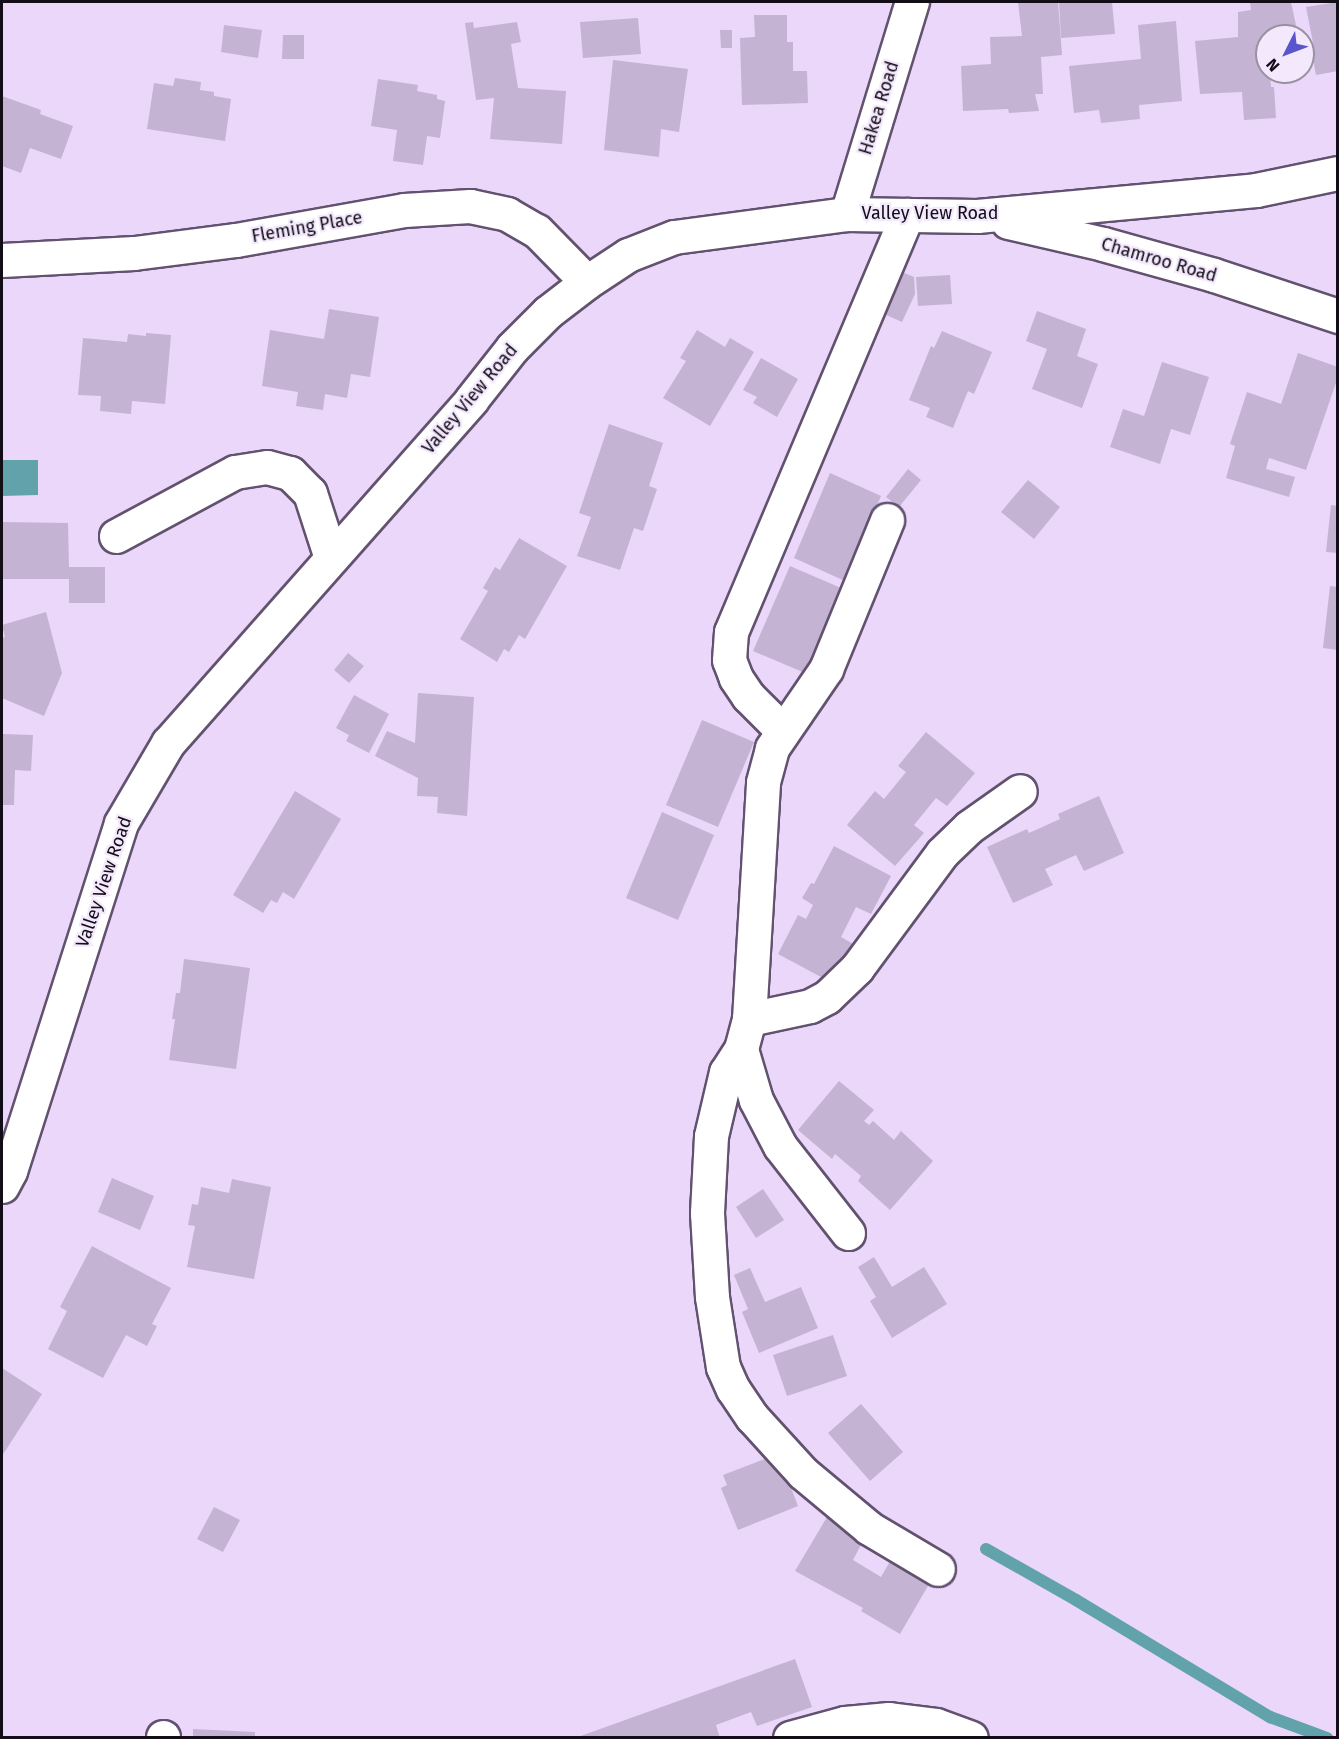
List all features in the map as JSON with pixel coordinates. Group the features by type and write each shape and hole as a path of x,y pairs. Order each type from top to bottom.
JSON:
{"street":[{"name":"Hakea Road","path":"847,214 912,2"},
{"name":"Valley View Road","path":"2,1186 10,1171 126,813 168,743 471,400 512,348 548,312 587,282 628,255 674,237 847,214 977,216 1256,190 1338,173"},
{"name":"Fleming Place","path":"2,260 134,253 236,240 404,210 470,206 507,214 537,231 587,282"},
{"path":"782,730 748,696 736,678 729,660 728,647 731,632 908,215"},
{"name":"Chamroo Road","path":"977,216 1103,244 1214,275 1338,316"},
{"path":"116,536 235,472 267,467 290,473 310,493 331,558"},
{"path":"848,1233 780,1146 756,1100 745,1034 763,782 772,748 782,730 826,669 887,520"},
{"path":"938,1569 869,1528 803,1473 752,1417 733,1389 723,1367 712,1297 707,1213 711,1136 726,1072 745,1034 827,997 857,968 942,853 969,827 1020,791"},
{"path":"790,1737 845,1723 889,1719 936,1725 971,1737"}],"shaded area":[{"path":"2,460 38,460 38,495 2,496"}],"building":[{"path":"1018,2 1058,2 1062,55 1041,57 1043,94 1035,94 1039,111 1009,113 1008,109 963,111 961,66 991,64 990,37 1022,36"},
{"path":"1059,2 1112,2 1115,34 1061,38"},
{"path":"1250,2 1291,2 1296,24 1255,24 1255,84 1271,84 1271,87 1274,87 1276,118 1244,120 1242,92 1200,94 1195,41 1238,37 1238,12 1251,10"},
{"path":"1338,2 1338,71 1316,75 1315,24 1309,24 1306,7"},
{"path":"754,15 787,15 787,42 793,42 793,71 807,71 808,103 742,105 740,38 755,37"},
{"path":"638,18 641,54 583,58 580,22"},
{"path":"1176,21 1182,101 1139,105 1140,119 1101,123 1099,110 1074,113 1069,66 1141,59 1138,25"},
{"path":"473,22 474,28 517,22 521,42 511,44 518,88 566,91 562,144 490,139 494,98 476,100 465,23"},
{"path":"224,25 262,30 258,58 221,52"},
{"path":"720,30 732,30 732,48 721,48"},
{"path":"283,35 304,35 304,59 282,59"},
{"path":"613,60 688,69 679,132 661,129 659,157 604,150"},
{"path":"175,78 201,82 200,90 214,92 214,96 231,99 225,141 147,129 154,83 173,86"},
{"path":"378,79 418,85 417,91 437,95 437,99 445,101 440,138 427,136 423,165 393,161 397,130 371,126"},
{"path":"2,96 41,110 40,114 73,126 61,159 30,148 21,173 2,166"},
{"path":"902,272 914,277 915,294 902,322 884,314"},
{"path":"950,275 952,304 918,306 916,277"},
{"path":"329,309 379,317 370,377 351,374 347,398 325,394 323,410 296,406 298,392 262,386 270,330 324,339"},
{"path":"1037,311 1086,329 1077,356 1098,364 1082,408 1032,389 1047,349 1026,341"},
{"path":"697,330 725,347 730,338 754,352 710,426 663,398 686,361 680,358"},
{"path":"942,331 992,352 974,394 968,391 953,428 926,417 930,408 909,400 931,346 934,348"},
{"path":"146,333 171,335 165,404 132,401 131,414 100,411 101,396 78,395 83,338 127,342 128,334 146,336"},
{"path":"1298,353 1338,367 1338,377 1306,470 1269,458 1266,469 1295,477 1289,497 1226,478 1235,446 1230,444 1247,392 1281,404"},
{"path":"761,358 798,379 777,417 753,403 757,397 743,390"},
{"path":"1162,362 1209,377 1190,435 1171,429 1160,464 1110,447 1123,409 1144,416"},
{"path":"609,424 663,443 649,486 657,489 643,531 634,528 620,570 577,556 591,517 579,513"},
{"path":"908,469 921,480 899,507 886,497"},
{"path":"830,473 881,496 845,581 794,558"},
{"path":"1028,480 1060,507 1034,539 1001,512"},
{"path":"1331,505 1338,506 1338,553 1326,552"},
{"path":"2,522 68,523 69,567 105,567 105,603 69,603 69,579 2,579"},
{"path":"519,538 567,566 525,639 519,635 509,652 504,649 497,662 460,639 488,591 483,588 495,567 500,570"},
{"path":"790,566 841,588 805,673 753,651"},
{"path":"1330,586 1338,587 1338,650 1323,648"},
{"path":"46,612 62,673 44,716 2,698 2,638 5,637 2,625"},
{"path":"348,653 364,666 349,683 334,670"},
{"path":"418,693 474,697 467,816 437,813 438,797 417,796 418,778 375,756 387,731 415,743"},
{"path":"354,695 389,714 369,753 346,741 349,735 336,728"},
{"path":"702,720 754,742 718,827 666,805"},
{"path":"926,732 975,773 947,806 936,798 914,825 924,833 895,866 847,825 875,791 884,799 906,772 898,766"},
{"path":"2,734 33,735 31,771 15,770 14,805 2,805"},
{"path":"295,791 341,819 294,899 283,892 277,903 271,900 263,913 233,895"},
{"path":"1099,796 1124,853 1084,871 1076,855 1045,869 1053,885 1013,903 987,847 1027,829 1029,833 1060,819 1058,814"},
{"path":"662,812 714,835 678,920 626,898"},
{"path":"834,846 891,876 871,914 856,907 841,937 855,945 834,984 778,954 798,915 806,919 813,905 802,898 811,883 814,884"},
{"path":"184,959 250,968 236,1069 169,1060 175,1019 172,1019 176,993 180,993"},
{"path":"839,1081 874,1110 864,1121 869,1125 873,1121 894,1140 901,1131 933,1161 890,1210 858,1181 861,1176 835,1154 832,1159 798,1130"},
{"path":"112,1178 154,1196 140,1230 98,1212"},
{"path":"232,1179 271,1187 254,1279 187,1267 195,1226 188,1225 192,1204 198,1205 201,1187 229,1193"},
{"path":"763,1189 784,1220 756,1238 736,1207"},
{"path":"92,1246 171,1288 152,1324 157,1326 147,1346 126,1335 103,1378 48,1349 67,1311 60,1307"},
{"path":"874,1257 892,1287 924,1267 947,1304 892,1338 870,1301 876,1297 858,1267"},
{"path":"750,1268 765,1302 801,1287 818,1328 759,1353 742,1312 748,1309 734,1275"},
{"path":"833,1335 847,1376 787,1396 773,1355"},
{"path":"2,1368 42,1394 2,1456"},
{"path":"861,1404 903,1452 870,1481 828,1433"},
{"path":"775,1455 782,1464 798,1506 738,1530 721,1488 727,1485 723,1475"},
{"path":"214,1507 240,1520 223,1552 197,1539"},
{"path":"827,1517 864,1539 853,1560 881,1577 893,1556 932,1579 900,1634 861,1611 863,1608 795,1571"},
{"path":"795,1659 812,1707 757,1726 751,1712 716,1725 720,1738 575,1738"},
{"path":"193,1729 255,1732 255,1738 193,1738"}],"waterway":[{"path":"986,1549 1076,1600 1270,1717 1327,1738"}]}
